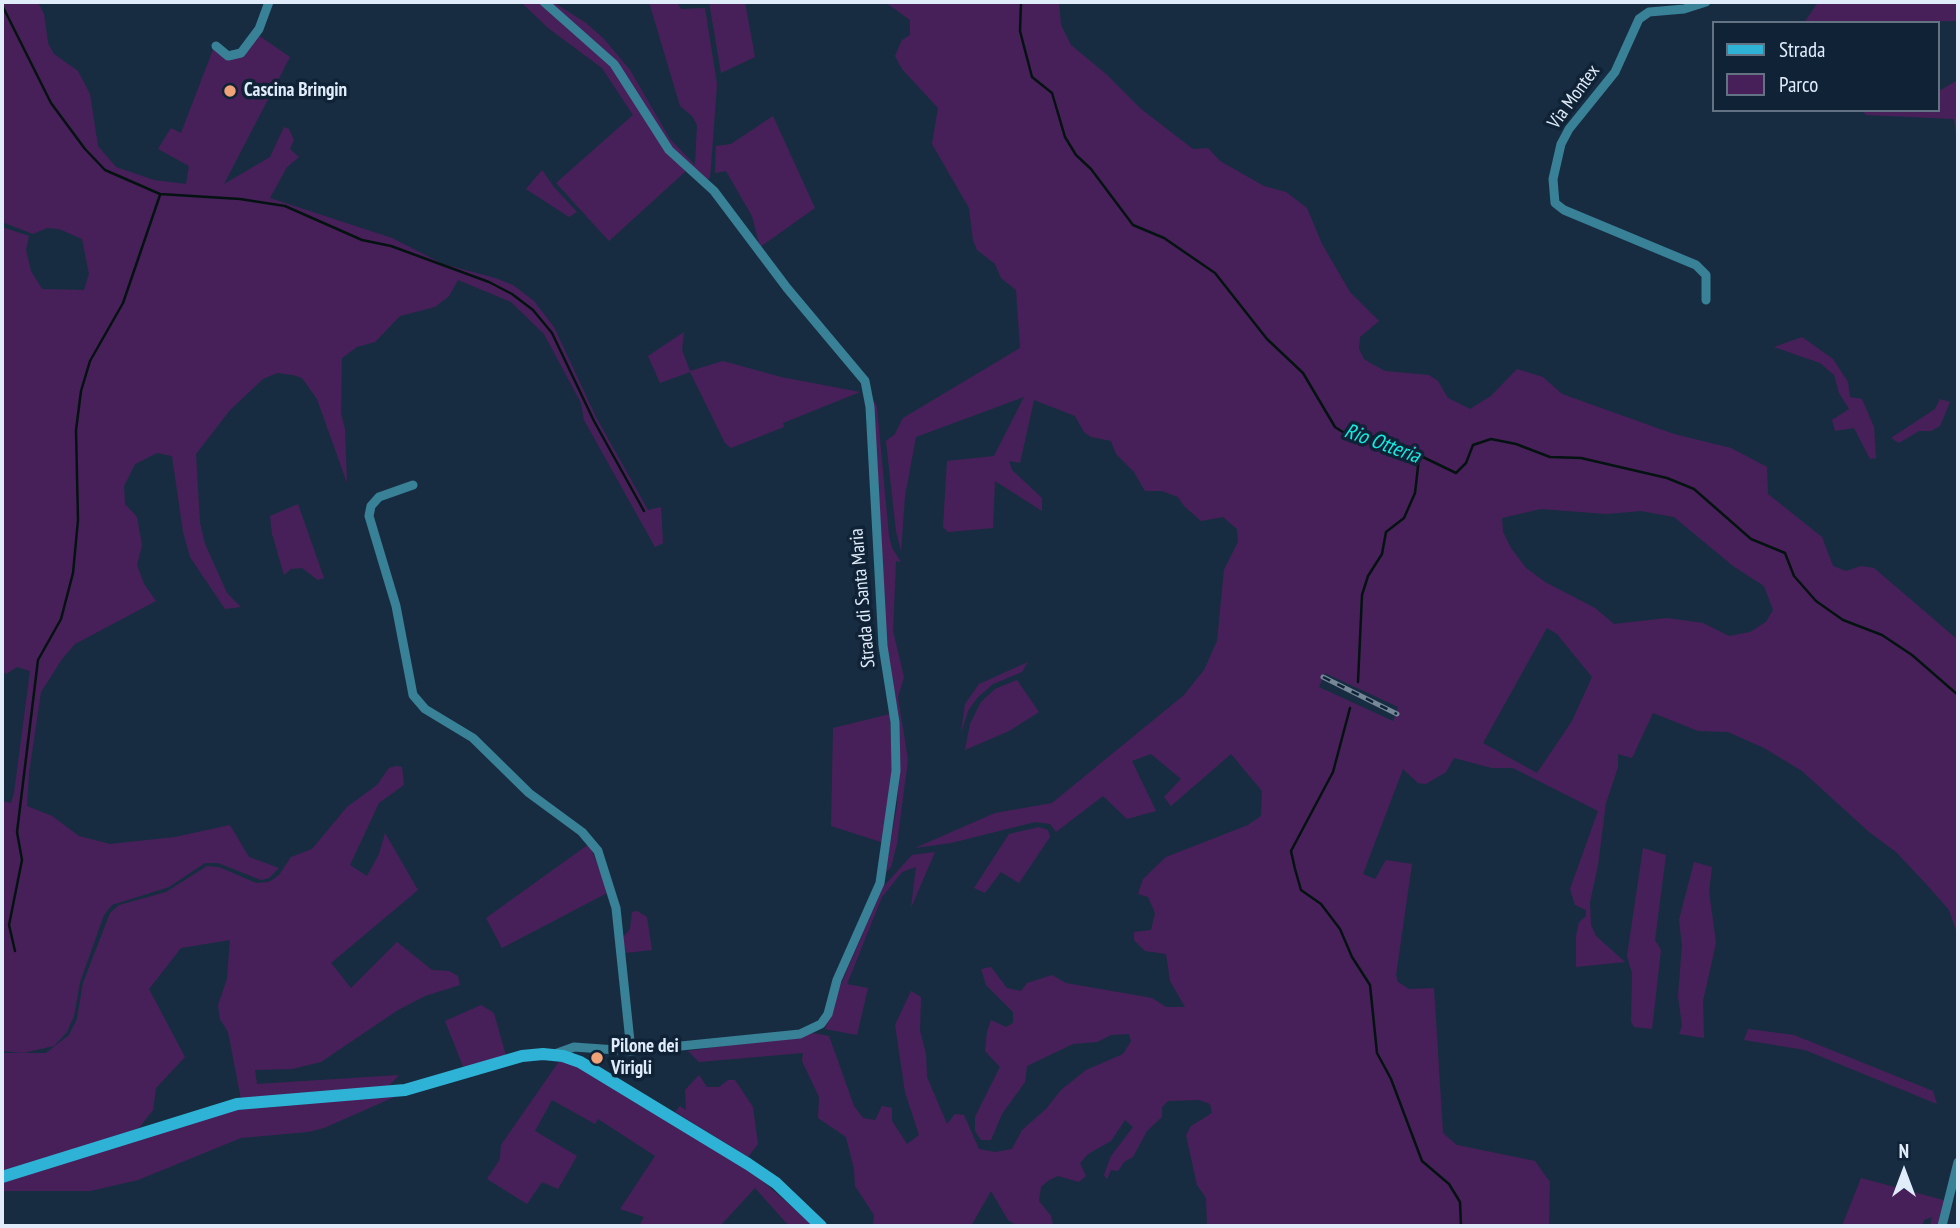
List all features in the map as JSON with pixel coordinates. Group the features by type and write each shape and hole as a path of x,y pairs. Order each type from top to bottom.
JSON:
{"main road":[{"path":"2,1177 236,1104 405,1090 522,1056 552,1055 570,1058 592,1069 756,1169 821,1226"}],"street":[{"path":"216,46 229,57 241,53 258,29 269,2"},
{"name":"Strada di Santa Maria","path":"544,2 616,67 669,150 714,191 787,288 860,373 870,407 882,633 896,733 896,783 879,887 837,980 828,1014 816,1028 800,1034 631,1051 574,1047 552,1055"},
{"name":"Via Montex","path":"1706,2 1684,9 1649,12 1639,19 1615,72 1569,129 1561,144 1553,194 1555,203 1564,210 1696,265 1706,275 1706,300"},
{"path":"413,485 376,499 370,509 369,520 396,606 414,697 425,709 470,735 529,793 570,821 596,846 604,862 615,901 631,1051"},
{"path":"1942,1226 1958,1162"}],"green space":[{"path":"2,2 38,2 44,14 48,43 54,54 78,71 90,94 98,146 116,167 154,180 186,184 189,166 158,149 171,128 181,133 214,47 230,59 258,35 290,57 224,184 270,157 284,127 289,129 294,140 290,149 299,157 287,167 270,198 392,238 443,264 513,285 534,301 554,327 596,417 648,510 661,507 663,543 655,547 584,420 581,403 544,334 511,302 458,280 449,296 435,307 400,316 375,342 357,347 342,358 341,413 345,429 347,483 317,399 302,378 293,375 277,373 263,379 230,410 196,454 200,523 205,544 227,593 241,607 225,609 190,557 183,532 172,456 157,453 135,464 124,486 125,504 137,517 142,545 137,565 144,584 156,601 75,644 41,692 27,806 52,816 79,836 110,844 175,837 230,825 249,857 279,868 269,878 261,880 218,863 205,863 169,887 112,905 104,915 80,982 74,1016 67,1032 54,1046 23,1053 2,1051 2,801 11,803 14,793 30,671 17,667 6,674 2,670 2,227 29,236 26,250 31,271 42,289 84,290 89,274 82,239 59,229 47,228 33,234 2,222"},
{"path":"521,2 539,2 604,57 687,170 609,241 556,183 633,115 602,68 548,28"},
{"path":"548,2 553,2 586,23 604,39 630,70 670,139 695,165 697,125 692,116 680,106 649,2 677,2 681,9 705,8 717,84 710,179 702,177 674,154 596,42"},
{"path":"709,2 745,2 755,57 721,73"},
{"path":"885,2 1059,2 1061,25 1071,45 1106,74 1141,109 1193,149 1208,148 1220,161 1264,186 1286,192 1307,208 1322,244 1350,292 1379,321 1360,337 1359,349 1364,359 1385,371 1429,375 1438,381 1448,398 1470,409 1491,396 1517,369 1543,377 1562,394 1674,434 1731,448 1767,467 1768,494 1822,537 1833,566 1846,571 1861,566 1874,568 1958,640 1958,936 1949,910 1896,852 1869,832 1802,771 1764,748 1728,732 1698,731 1653,713 1632,758 1618,754 1618,767 1606,803 1590,902 1591,925 1596,936 1625,962 1576,967 1576,936 1579,922 1586,916 1586,910 1575,905 1570,889 1598,811 1513,768 1492,768 1454,758 1446,772 1426,784 1418,783 1403,769 1363,874 1375,879 1386,860 1412,864 1396,975 1398,982 1409,989 1434,988 1443,1133 1457,1145 1535,1161 1550,1182 1549,1226 1207,1226 1206,1198 1197,1185 1186,1135 1191,1126 1212,1113 1210,1104 1199,1100 1168,1101 1162,1107 1162,1117 1147,1131 1133,1157 1124,1162 1118,1171 1111,1170 1107,1179 1104,1175 1111,1156 1133,1127 1125,1120 1111,1141 1088,1154 1080,1163 1086,1176 1079,1182 1058,1176 1049,1180 1041,1187 1039,1201 1051,1216 1053,1226 1018,1226 1008,1220 991,1191 971,1226 873,1226 874,1215 855,1186 846,1137 818,1118 819,1097 802,1061 803,1053 699,1062 688,1051 813,1033 829,1036 854,1106 863,1118 875,1120 882,1106 892,1108 892,1121 907,1144 919,1135 905,1092 895,1025 911,991 921,997 920,1031 926,1054 927,1077 947,1124 955,1114 964,1115 979,1149 995,1152 1012,1149 1022,1130 1046,1109 1061,1090 1086,1070 1123,1054 1131,1041 1129,1034 1111,1035 1097,1042 1073,1044 1027,1066 1025,1082 1002,1114 991,1140 981,1140 975,1131 975,1117 1000,1067 985,1051 987,1032 991,1020 1006,1027 1013,1023 1013,1012 986,985 981,969 991,967 1007,988 1021,991 1027,983 1052,975 1066,983 1152,998 1166,1007 1185,1007 1170,981 1166,954 1145,951 1134,940 1134,932 1151,930 1155,913 1148,897 1138,894 1143,879 1166,857 1248,825 1261,816 1262,791 1231,754 1171,806 1164,797 1181,779 1151,754 1132,761 1156,811 1127,819 1103,796 1056,832 1050,824 1035,822 951,843 915,848 995,813 1052,803 1184,695 1204,670 1217,641 1224,570 1238,542 1237,529 1223,517 1201,521 1178,497 1162,491 1145,491 1134,472 1116,454 1111,441 1091,437 1084,432 1075,416 1034,400 1020,463 1009,461 1012,470 1042,498 1042,511 995,481 993,528 948,532 943,527 947,461 994,456 1024,397 916,437 905,496 901,551 896,531 886,441 895,434 903,418 1020,348 1016,290 1001,278 995,264 977,250 969,208 932,144 938,108 902,69 895,56 902,40 910,35 910,20","holes":["1541,509 1606,514 1641,511 1674,517 1733,566 1764,586 1773,610 1766,622 1750,632 1729,636 1703,623 1667,618 1614,624 1595,608 1545,582 1526,568 1511,548 1503,532 1502,518","1547,628 1557,634 1592,677 1572,721 1537,773 1483,743","1325,673 1398,707 1393,721 1319,687"]},
{"path":"1818,2 1958,2 1958,21 1805,21"},
{"path":"1958,80 1958,152 1954,119 1866,115 1864,112 1939,112 1939,91"},
{"path":"773,116 815,208 760,247 752,216 726,171 715,173 716,146 731,144"},
{"path":"542,170 577,212 569,217 526,189"},
{"path":"684,332 682,350 690,371 723,361 781,377 860,392 783,423 784,427 731,448 725,443 690,372 660,383 648,356"},
{"path":"1802,337 1833,359 1848,382 1850,397 1862,399 1874,427 1876,458 1870,459 1854,428 1835,431 1832,420 1849,409 1839,393 1834,375 1820,363 1774,347"},
{"path":"869,391 877,407 889,536 892,548 901,562 896,561 893,631 904,677 898,697 908,760 897,843 891,867 885,873 897,806 899,717 887,649"},
{"path":"1940,399 1950,402 1940,426 1931,431 1919,431 1899,443 1891,438 1935,409"},
{"path":"298,504 324,578 318,580 302,568 291,569 284,575 272,534 270,516"},
{"path":"1028,662 1022,672 993,684 977,698 968,711 961,733 965,704 979,684"},
{"path":"1017,680 1039,712 1009,731 965,750 970,724 981,702 995,689"},
{"path":"890,714 892,781 884,843 831,826 833,728"},
{"path":"402,767 404,785 379,803 350,865 367,876 379,854 385,833 418,890 331,963 351,988 397,942 432,970 449,971 458,976 460,985 425,996 398,1010 321,1062 292,1069 255,1070 257,1084 399,1075 388,1087 241,1099 228,1032 220,1019 218,1005 227,979 230,940 181,948 149,989 185,1057 156,1088 153,1110 139,1128 2,1173 2,1053 46,1053 69,1035 77,1019 83,983 110,913 119,905 166,892 207,866 219,867 256,883 269,882 279,875 291,857 312,849 347,807 377,785 389,768"},
{"path":"1039,827 1048,830 1050,837 1019,883 1001,872 985,893 974,888 1009,834"},
{"path":"589,844 609,892 502,948 486,918"},
{"path":"1643,848 1666,855 1655,940 1661,950 1652,1029 1634,1027 1631,1022 1632,973 1627,956"},
{"path":"935,852 911,908 916,867 902,872 882,897 847,984 868,988 857,1035 825,1029 841,984 883,887 912,855"},
{"path":"1694,862 1712,867 1709,891 1716,943 1703,1001 1704,1038 1679,1034 1682,1026 1678,996 1682,945 1679,920"},
{"path":"637,911 647,917 652,950 625,953 623,937 630,929 632,912"},
{"path":"481,1005 494,1013 506,1056 464,1069 445,1021"},
{"path":"1748,1029 1794,1035 1933,1091 1937,1104 1805,1050 1744,1040"},
{"path":"560,1060 571,1063 752,1172 814,1226 789,1226 755,1188 720,1226 639,1226 644,1217 620,1209 655,1156 598,1119 595,1124 552,1100 535,1131 577,1156 558,1189 542,1182 527,1204 487,1179 500,1159 501,1145"},
{"path":"699,1075 707,1087 719,1087 728,1080 735,1080 753,1107 758,1144 748,1157 675,1112 680,1106 686,1110 685,1090"},
{"path":"401,1094 324,1128 241,1138 138,1180 90,1191 2,1191 2,1182 231,1109"},
{"path":"1861,1178 1947,1201 1940,1226 1930,1226 1932,1217 1924,1220 1922,1226 1842,1226"}],"waterway":[{"name":"Rio Otteria","path":"1021,2 1020,31 1032,77 1052,93 1065,137 1076,155 1091,169 1133,225 1164,238 1215,273 1267,339 1303,373 1335,427 1352,438 1375,437 1396,444 1456,473 1466,463 1473,445 1491,439 1516,444 1550,457 1581,458 1667,478 1694,489 1751,539 1785,553 1794,576 1816,601 1843,620 1882,635 1912,655 1958,695"},
{"path":"2,5 51,103 85,149 105,170 160,194 240,199 285,206 362,240 391,246 489,282 512,294 533,310 552,333 594,421 644,511"},
{"path":"15,951 9,925 22,860 17,832 38,660 61,619 73,573 78,520 76,430 81,391 90,361 123,303 160,195"},
{"path":"1358,682 1362,595 1368,576 1382,554 1386,532 1404,518 1415,493 1419,458"},
{"path":"1350,708 1333,772 1291,851 1301,890 1321,904 1340,929 1352,957 1370,985 1377,1053 1391,1079 1422,1161 1449,1184 1460,1202 1461,1226"}],"railway":[{"path":"1323,677 1397,714"}],"place":[{"name":"Cascina Bringin","path":"230,91"},
{"name":"Pilone dei Virigli","path":"597,1058"}]}
